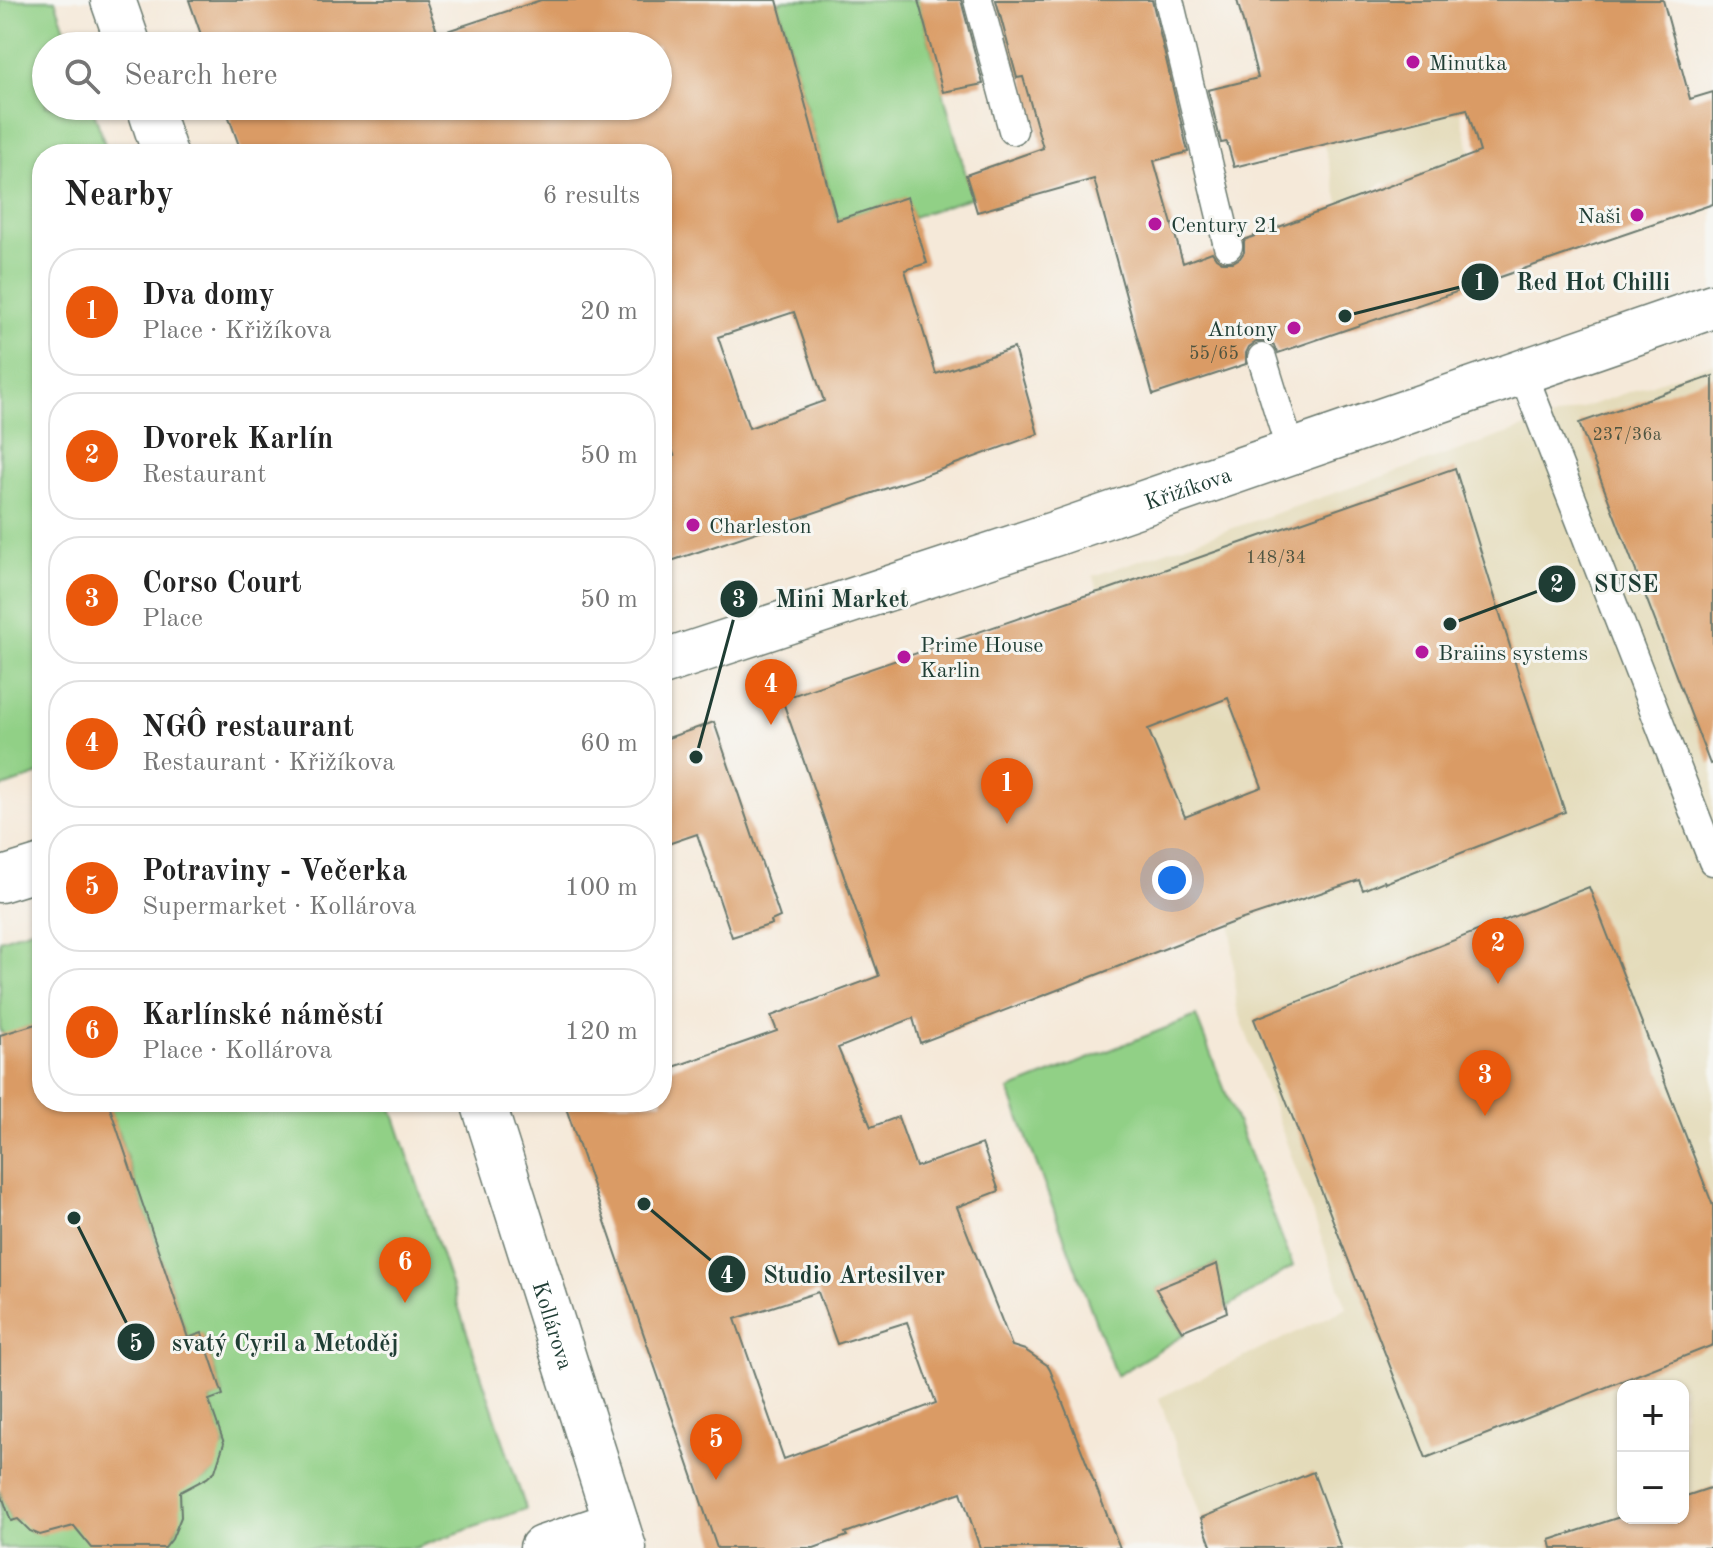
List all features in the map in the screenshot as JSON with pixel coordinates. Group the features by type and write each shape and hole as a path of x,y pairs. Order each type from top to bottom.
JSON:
{"street":[{"path":"113,0 124,32"},
{"path":"154,120 162,144"},
{"name":"Křižíkova","path":"672,660 1057,533 1713,306"},
{"path":"0,880 32,870"},
{"name":"Kollárova","path":"486,1112 620,1536"},
{"path":"542,1548 620,1536"}],"lane":[{"path":"978,0 1013,130"},
{"path":"1169,0 1228,246"},
{"path":"1262,358 1291,452"},
{"path":"1522,371 1713,861"}],"shaded area":[{"path":"1285,0 1439,34 1475,168 1414,188 1382,183 1342,213"},
{"path":"1713,363 1713,1548 1212,1548 1159,1398 1347,1308 1236,1005 1231,923 1148,729 1093,576"}],"green space":[{"path":"0,0 55,0 66,32 32,32 32,120 97,120 105,144 32,144 32,777 0,788"},
{"path":"918,0 972,197 913,217 906,198 837,220 778,2"},
{"path":"32,929 32,1029 27,1027 4,1036 0,1032 0,940"},
{"path":"1196,1016 1293,1266 1226,1308 1216,1264 1157,1289 1184,1335 1116,1376 1009,1090"},
{"path":"111,1112 393,1112 526,1509 415,1548 165,1548 179,1519 172,1470 200,1481 207,1478 214,1471 216,1451 225,1447 209,1400 223,1394 202,1334 188,1338"},
{"path":"0,1490 11,1521 22,1518 31,1532 44,1534 60,1508 94,1548 0,1548"}],"building":[{"path":"189,0 426,0 437,32 200,32"},
{"path":"541,0 777,0 837,220 907,197 927,263 905,270 936,374 1014,348 1038,434 672,561 672,144 238,144 230,120 672,120 672,32 444,32","holes":["794,312 824,401 749,428 718,337"]},
{"path":"918,0 961,0 983,84 943,92"},
{"path":"996,0 1152,0 1188,152 1154,161 1183,263 1212,252 1222,262 1233,262 1244,252 1244,240 1480,152 1467,109 1234,167 1227,142 1221,143 1208,90 1258,78 1237,0 1663,0 1690,99 1713,92 1713,204 1278,353 1267,342 1256,342 1246,353 1246,364 1153,395 1094,179 977,212 966,175 1043,148 1023,77 1017,78"},
{"path":"1713,376 1713,763 1710,764 1579,423"},
{"path":"1455,468 1565,812 1385,883 1363,890 1359,880 1231,923 920,1043 913,1018 838,1048 871,1127 898,1117 916,1167 982,1144 999,1191 957,1207 1012,1346 1025,1350 1050,1370 1120,1548 980,1548 961,1492 845,1533 847,1536 814,1548 717,1548 567,1112 672,1112 672,1068 777,1031 771,1016 879,976 782,699","holes":["1228,698 1262,787 1185,817 1148,729","818,1292 837,1344 907,1322 936,1403 784,1459 735,1319"]},
{"path":"714,722 780,917 771,921 772,924 732,937 697,834 672,843 672,737"},
{"path":"1589,887 1713,1206 1713,1345 1624,1380 1617,1380 1617,1383 1426,1458 1254,1019"},
{"path":"32,1025 32,1112 111,1112 188,1338 202,1333 223,1395 209,1400 224,1443 215,1471 180,1492 181,1517 165,1548 92,1548 74,1526 40,1535 30,1531 18,1519 11,1521 0,1490 0,1035"},
{"path":"1217,1264 1227,1312 1182,1331 1156,1289"},
{"path":"1313,1472 1341,1548 1212,1548 1201,1518"},
{"path":"1713,1487 1713,1548 1552,1548 1550,1540 1617,1518 1617,1524 1689,1524 1689,1495"}],"place":[{"name":"Minutka","path":"1413,62"},
{"name":"Naši","path":"1637,215"},
{"name":"Century 21","path":"1155,224"},
{"name":"Red Hot Chilli","path":"1345,316"},
{"name":"Antony","path":"1294,328"},
{"name":"Charleston","path":"693,525"},
{"name":"SUSE","path":"1450,624"},
{"name":"Braiins systems","path":"1422,652"},
{"name":"Prime House Karlin","path":"904,657"},
{"name":"NGÔ restaurant","path":"771,725"},
{"name":"Mini Market","path":"696,757"},
{"name":"Dva domy","path":"1007,824"},
{"name":"Dvorek Karlín","path":"1498,984"},
{"name":"Corso Court","path":"1485,1116"},
{"name":"Studio Artesilver","path":"644,1204"},
{"name":"svatý Cyril a Metoděj","path":"74,1218"},
{"name":"Karlínské náměstí","path":"405,1303"},
{"name":"Potraviny - Večerka","path":"716,1480"}]}
